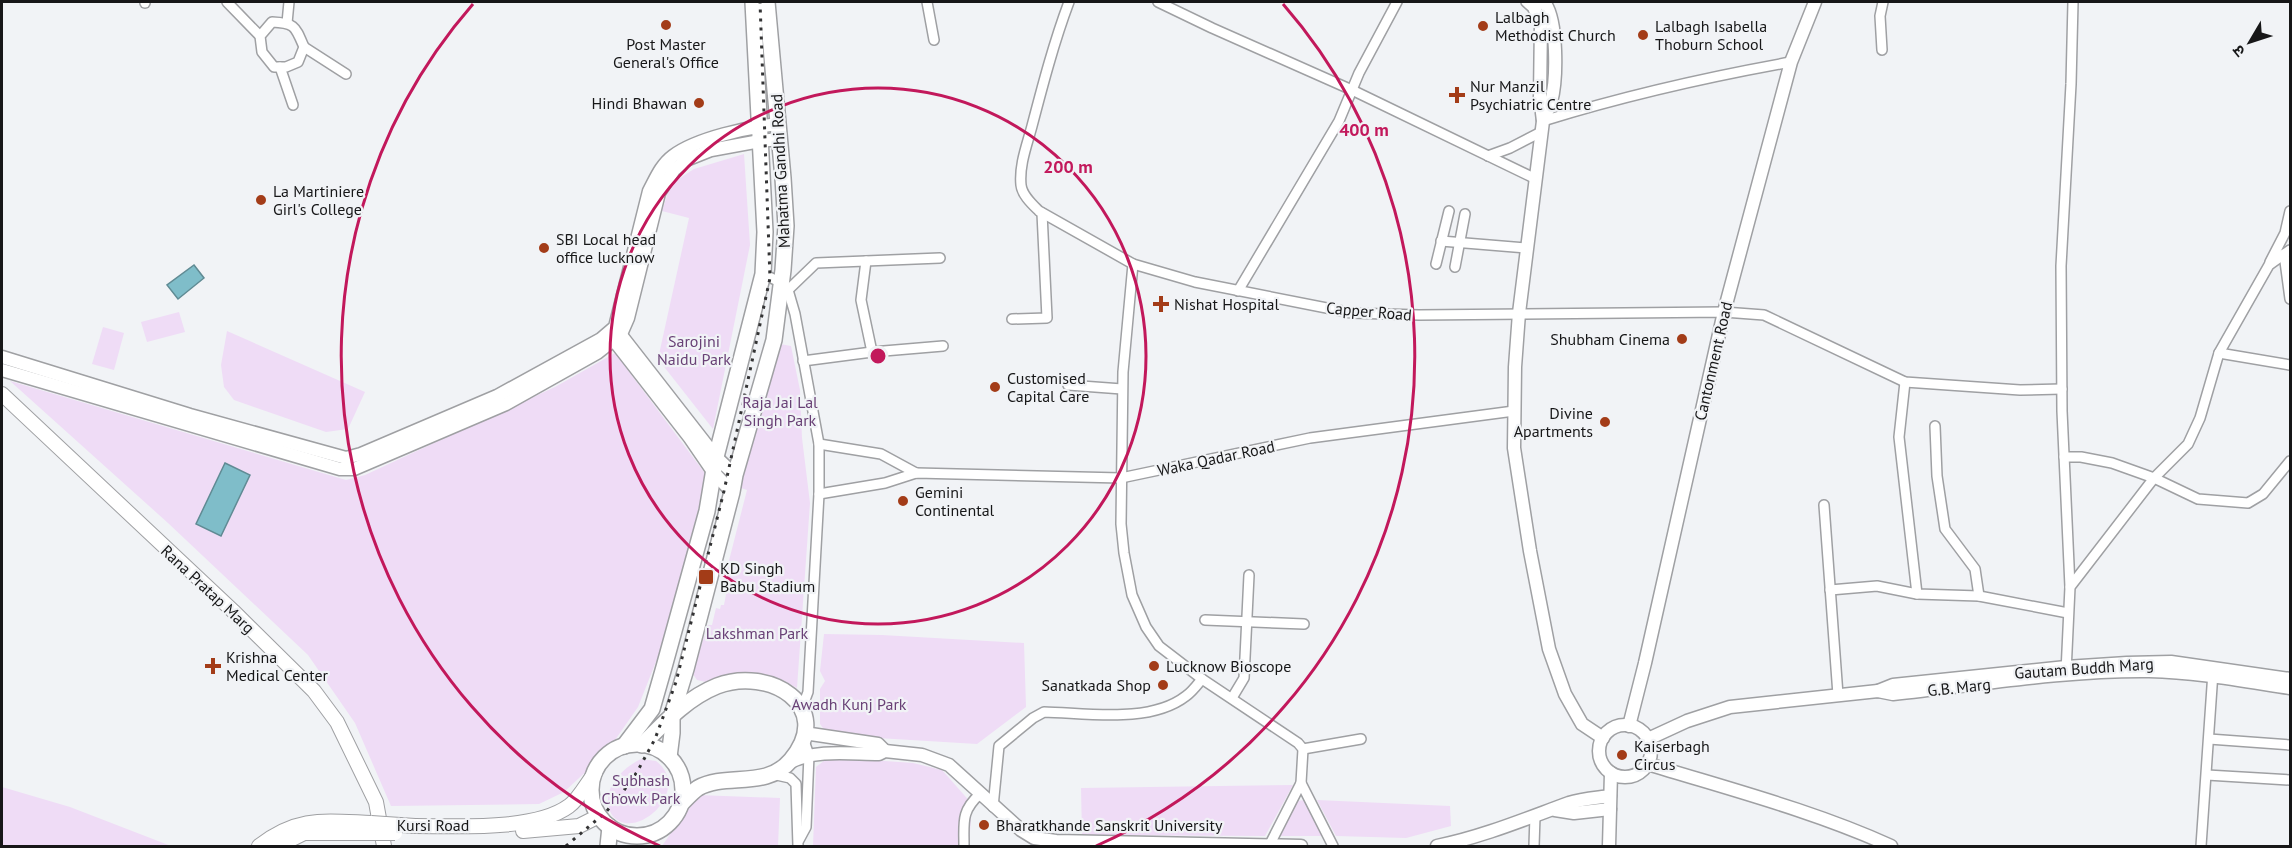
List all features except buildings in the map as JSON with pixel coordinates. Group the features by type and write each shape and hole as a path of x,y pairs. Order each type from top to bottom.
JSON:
{"main road":[{"name":"Mahatma Gandhi Road","path":"624,746 652,709 707,511 716,457 764,274 765,232 753,2"},
{"name":"Mahatma Gandhi Road","path":"669,757 672,715 683,681 735,475 774,340 785,287 786,226 780,132 767,2"},
{"name":"Rana Pratap Marg","path":"2,394 233,611 314,691 337,722 376,802 384,846"},
{"path":"642,745 672,715 700,695 718,686 759,680 788,692 802,708 805,722 804,736 798,751 790,762 772,774 734,782 717,781 697,789 681,804"},
{"path":"683,681 700,695"},
{"path":"608,846 604,822 592,795 595,773 602,761 612,752 624,746 642,745 656,749 669,757 682,779 683,792 681,804 675,816 643,846"},
{"name":"Kursi Road","path":"413,830 537,821 551,817 571,805 595,773"},
{"name":"Kursi Road","path":"259,846 277,833 298,824 336,821 371,828"},
{"path":"604,822 624,834 639,837 655,833"},
{"name":"Kursi Road","path":"278,846 304,833 371,828 526,831 604,822"}],"street":[{"path":"227,2 260,36 262,52 274,67 298,62 304,46"},
{"path":"287,23 289,2"},
{"path":"927,2 934,40"},
{"name":"Capper Road","path":"1069,2 1053,44 1022,163 1021,187 1030,202 1042,213 1133,264 1195,282 1352,313 1419,315 1725,312 1764,315 1905,382"},
{"path":"1158,2 1352,90 1536,179"},
{"path":"1238,291 1339,121 1352,90 1397,2"},
{"name":"Cantonment Road","path":"1629,726 1646,663 1725,312 1791,62 1815,2"},
{"path":"1882,50 1880,16 1883,2"},
{"path":"2066,671 2070,587 2062,389 2061,266 2073,2"},
{"path":"1536,4 1540,21 1542,126 1518,313 1514,411 1516,459 1530,551 1549,649 1564,694 1582,724 1602,738"},
{"path":"260,36 272,22 287,23 296,28 304,46 346,74"},
{"path":"1488,156 1510,148 1542,126 1600,103 1722,74 1791,62"},
{"path":"280,67 293,105"},
{"path":"2,370 340,469 354,469 506,404 597,353 628,318 659,193 674,170 686,160 711,150 759,133 780,132"},
{"path":"1436,264 1449,211"},
{"path":"2070,587 2154,478 2188,444 2200,418 2219,354 2285,233 2290,212"},
{"path":"1012,319 1047,318 1042,213"},
{"path":"1455,267 1465,214"},
{"path":"1441,242 1527,248"},
{"path":"2269,265 2287,252"},
{"path":"2287,252 2290,299"},
{"path":"785,287 816,263 940,258"},
{"path":"866,261 861,300 872,352"},
{"path":"1133,264 1122,389 1121,524 1132,595 1146,627 1159,646 1202,679 1298,743 1303,749 1301,783 1269,846"},
{"path":"764,274 785,287 803,361 819,444 819,494 808,692 802,708"},
{"path":"2,357 190,415 346,458 361,454 497,396 614,334"},
{"path":"614,334 716,457 735,475"},
{"path":"614,334 714,473 732,492"},
{"path":"803,361 943,346"},
{"path":"2219,354 2290,365"},
{"path":"1917,594 1899,437 1905,382 2020,390 2062,389"},
{"path":"1068,385 1122,389"},
{"name":"Waka Qadar Road","path":"819,494 885,483 916,473 1122,478 1310,438 1514,411"},
{"path":"1935,426 1937,476 1945,529 1975,569 1979,596"},
{"name":"Waka Qadar Road","path":"819,444 881,454 916,473"},
{"path":"2064,457 2081,457 2112,463 2154,478 2198,499 2248,503 2263,494 2290,461"},
{"path":"1824,505 1838,695"},
{"path":"1232,698 1244,678 1249,575"},
{"path":"1830,590 1877,586 1917,594 1979,596 2068,613"},
{"path":"1205,620 1304,624"},
{"name":"G.B. Marg","path":"1648,739 1730,707 1838,695 1878,692 1893,694 2066,671 2213,672 2290,688"},
{"path":"2201,846 2213,672 2290,679"},
{"path":"993,807 999,746 1033,718 1044,712 1141,714 1168,706 1186,696 1202,679"},
{"path":"1621,726 1640,730 1648,739 1651,747 1648,764 1631,777 1621,777 1611,773 1600,758 1599,747 1602,738 1610,730 1621,726"},
{"path":"799,843 806,827 809,755 804,736 878,744 885,750 922,755 948,765 993,807 1034,838 1056,841 1301,846"},
{"path":"1303,749 1361,739"},
{"path":"2209,739 2290,745"},
{"path":"790,762 821,753 879,754 885,750"},
{"path":"1648,764 1777,804 1891,846"},
{"path":"1609,846 1611,773"},
{"path":"772,774 790,778 796,784 796,826 799,843"},
{"path":"2207,775 2290,780"},
{"path":"1301,783 1333,846"},
{"path":"964,846 966,811 968,805 980,794"},
{"path":"1437,846 1463,841 1570,803 1610,796"},
{"path":"1554,810 1574,813 1610,809"},
{"path":"1534,846 1535,816"}],"green space":[{"name":"Sarojini Naidu Park","path":"744,154 750,245 713,429 658,359 689,218 662,211 671,184 694,169"},
{"path":"179,312 185,332 147,342 141,322"},
{"path":"103,327 124,333 114,370 92,364"},
{"path":"227,331 365,392 348,429 326,432 234,400 224,387 221,365"},
{"name":"Lakshman Park","path":"780,344 791,346 800,390 802,438 810,503 797,688 778,678 731,673 706,682 697,680 692,673 708,625 712,625 716,608 720,609 721,605 724,605 727,589 722,588 747,490 738,487"},
{"path":"615,353 707,476 663,644 638,707 606,753 564,792 539,804 391,806 355,723 308,655 168,523 10,381 346,480 365,475 555,387"},
{"name":"Awadh Kunj Park","path":"824,634 1024,643 1026,707 977,744 828,735 820,724 820,689 825,681 820,671"},
{"path":"829,757 913,763 942,770 972,804 969,846 813,846 816,767"},
{"name":"Subhash Chowk Park","path":"641,759 656,761 666,773 668,786 665,798 646,818 634,823 622,822 611,813 608,804 609,792 622,772"},
{"path":"1293,785 1265,836 1082,835 1081,788"},
{"path":"2,787 70,807 171,846 2,846"},
{"path":"697,795 780,798 778,846 662,846"},
{"path":"1306,800 1322,836 1279,836 1296,801"},
{"path":"1317,800 1450,806 1451,826 1406,838 1336,836"}],"water":[{"path":"194,265 204,278 178,299 167,285"},
{"path":"225,463 250,475 221,536 196,524"}],"railway":[{"path":"566,846 606,812 622,793 637,772 655,739 676,682 724,491 770,278 760,2"}],"place":[{"name":"Post Master General's Office","path":"666,25"},
{"name":"Lalbagh Methodist Church","path":"1483,26"},
{"name":"Lalbagh Isabella Thoburn School","path":"1643,35"},
{"name":"Nur Manzil Psychiatric Centre","path":"1457,95"},
{"name":"Hindi Bhawan","path":"699,103"},
{"name":"La Martiniere Girl's College","path":"261,200"},
{"name":"SBI Local head office lucknow","path":"544,248"},
{"name":"Nishat Hospital","path":"1161,304"},
{"name":"Shubham Cinema","path":"1682,339"},
{"name":"Customised Capital Care","path":"995,387"},
{"name":"Divine Apartments","path":"1605,422"},
{"name":"Gemini Continental","path":"903,501"},
{"name":"KD Singh Babu Stadium","path":"706,577"},
{"name":"Krishna Medical Center","path":"213,666"},
{"name":"Lucknow Bioscope","path":"1154,666"},
{"name":"Sanatkada Shop","path":"1163,685"},
{"name":"Kaiserbagh Circus","path":"1622,755"},
{"name":"Bharatkhande Sanskrit University","path":"984,825"}],"park label":[{"name":"Raja Jai Lal Singh Park","path":"780,411"}]}
